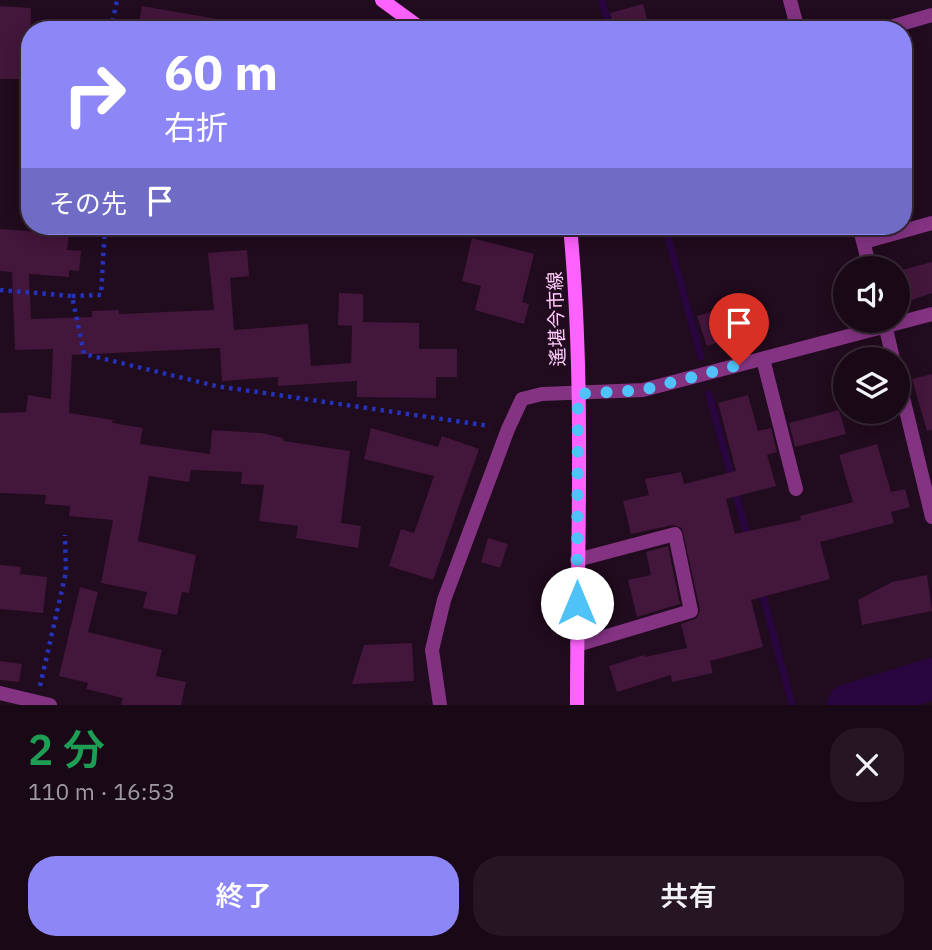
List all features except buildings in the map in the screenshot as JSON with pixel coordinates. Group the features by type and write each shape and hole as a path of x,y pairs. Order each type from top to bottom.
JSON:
{"main road":[{"path":"382,0 411,21"},
{"name":"遙堪今市線","path":"571,235 575,280 578,394 577,705"}],"street":[{"path":"789,0 795,21"},
{"path":"911,21 932,15"},
{"path":"912,229 932,223"},
{"path":"862,235 867,256"},
{"path":"864,242 889,235"},
{"path":"910,319 932,314"},
{"path":"440,705 432,650 444,600 508,429 522,399 542,394 643,390 854,333"},
{"path":"763,359 796,489"},
{"path":"909,424 932,517"},
{"path":"577,560 675,534 691,611 577,645"},
{"path":"0,693 43,703"}],"path":[{"path":"113,21 117,0"},
{"path":"0,290 72,296 102,295 105,235"},
{"path":"72,296 84,354 216,387 508,429"},
{"path":"43,703 66,572 65,536"}],"waterway":[{"path":"602,0 608,21"},
{"path":"667,235 701,357"},
{"path":"709,394 748,539"},
{"path":"761,588 792,705"},
{"path":"848,705 932,679"}],"route":[{"path":"577,603 578,394 643,390 739,365"}]}
